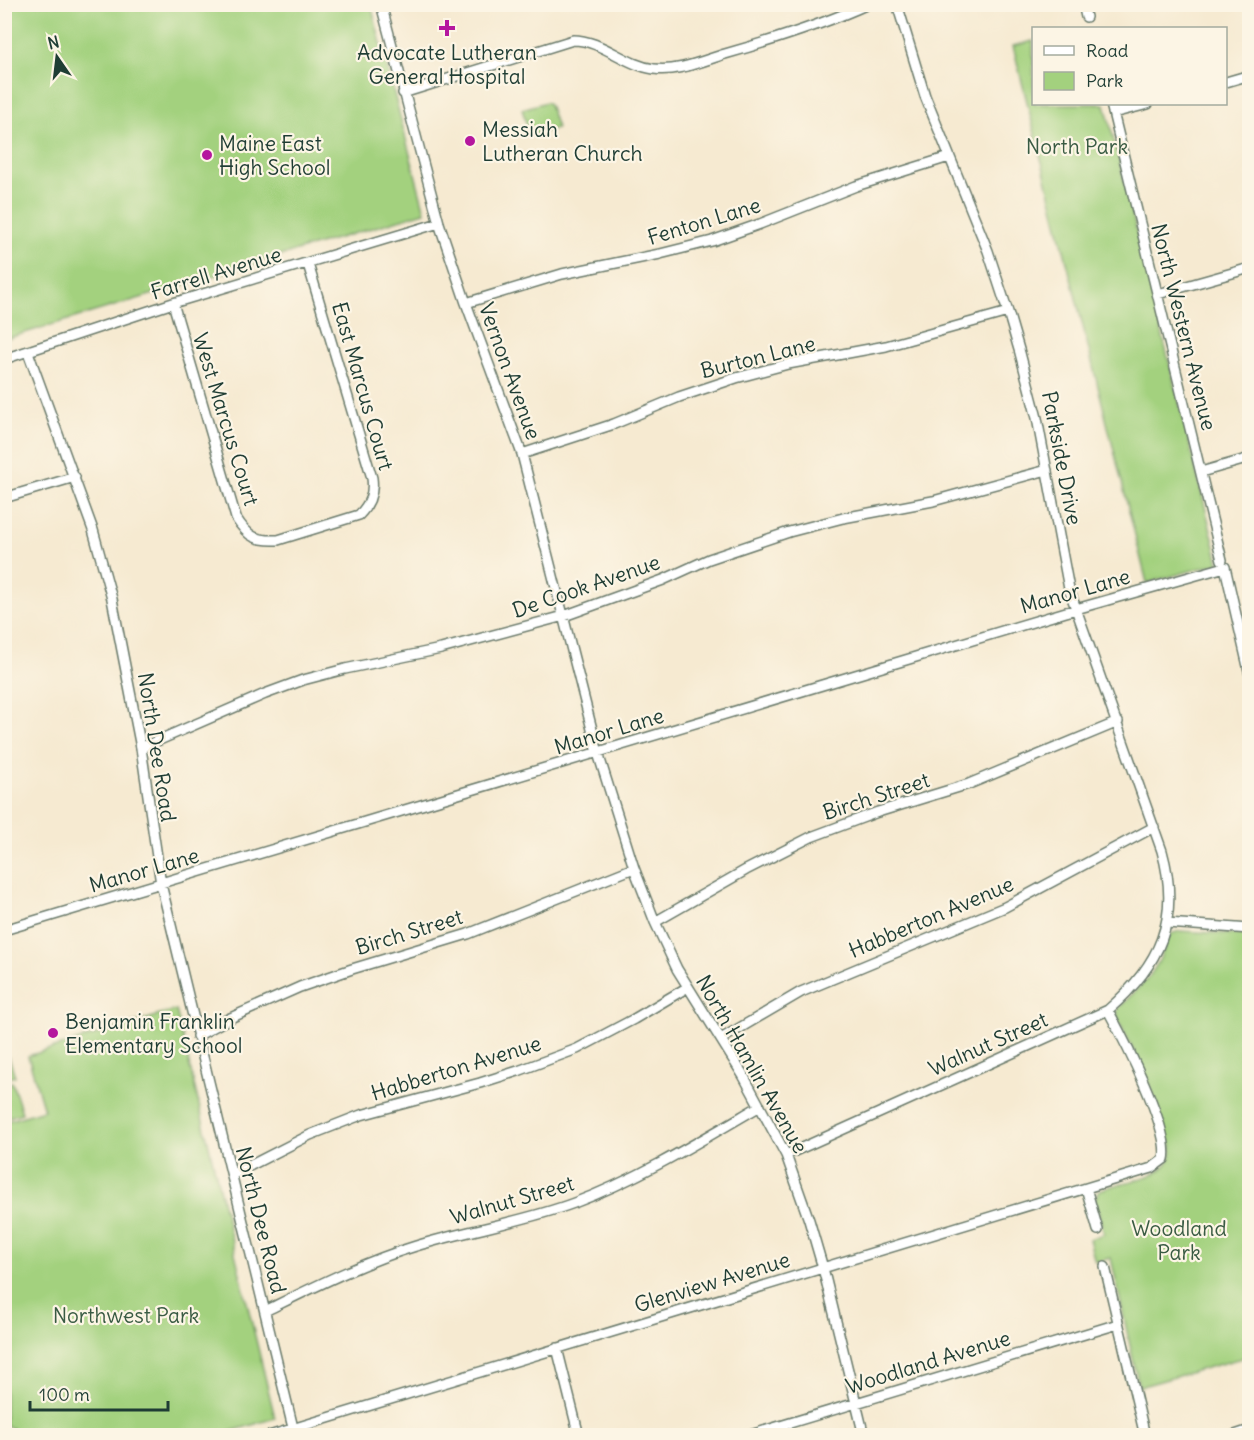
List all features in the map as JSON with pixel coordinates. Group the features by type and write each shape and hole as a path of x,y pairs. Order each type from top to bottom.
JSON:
{"street":[{"name":"Vernon Avenue","path":"381,4 438,223 465,303 522,454 598,753"},
{"path":"403,93 573,40 592,42 620,58 644,67 674,68 786,36 868,4"},
{"name":"Parkside Drive","path":"897,4 925,96 988,251 1008,312 1028,381 1066,577 1162,851 1169,878 1170,904 1167,923"},
{"path":"1083,4 1086,17"},
{"path":"1227,82 1250,75"},
{"path":"1112,108 1139,105"},
{"name":"North Western Avenue","path":"1112,108 1250,675"},
{"name":"Fenton Lane","path":"465,303 562,274 712,241 855,186 949,157"},
{"name":"Farrell Avenue","path":"4,359 173,303 438,223"},
{"name":"East Marcus Court","path":"308,264 369,466 374,490 367,507 359,515 324,526"},
{"path":"1158,294 1250,268"},
{"name":"West Marcus Court","path":"173,303 236,518 245,532 266,541 278,540 324,526"},
{"name":"Burton Lane","path":"522,454 614,424 679,397 736,378 788,364 886,346 1008,312"},
{"name":"North Dee Road","path":"28,351 75,477 112,598 141,748 161,884 294,1432"},
{"path":"1201,472 1250,458"},
{"name":"De Cook Avenue","path":"141,748 303,680 441,649 564,616 663,580 709,559 780,535 843,518 953,496 1047,470"},
{"path":"4,498 75,477"},
{"name":"Manor Lane","path":"4,930 1223,563"},
{"name":"Birch Street","path":"655,922 746,870 811,837 878,812 969,784 1118,722"},
{"name":"North Hamlin Avenue","path":"598,753 634,868 655,922 688,987 721,1039 786,1155 823,1268 864,1436"},
{"name":"Habberton Avenue","path":"721,1039 801,992 1005,907 1154,828"},
{"name":"Birch Street","path":"197,1036 300,987 468,934 634,868"},
{"path":"1167,923 1250,929"},
{"name":"Walnut Street","path":"786,1155 1108,1010 1143,975 1160,947 1167,923"},
{"name":"Habberton Avenue","path":"231,1175 310,1135 361,1115 480,1083 577,1049 634,1020 688,987"},
{"name":"Glenview Avenue","path":"269,1436 294,1432 557,1348 1152,1168 1164,1159 1164,1145 1154,1110 1135,1061 1108,1010"},
{"name":"Walnut Street","path":"265,1311 391,1254 443,1238 539,1214 600,1192 653,1167 760,1106"},
{"path":"1086,1188 1098,1230"},
{"path":"1104,1267 1145,1436"},
{"name":"Woodland Avenue","path":"747,1436 1118,1324"},
{"path":"557,1348 579,1436"},
{"path":"1232,1436 1250,1430"}],"green space":[{"name":"Maine East High School","path":"5,4 371,5 425,212 5,339"},
{"name":"North Park","path":"1032,41 1032,105 1105,105 1219,563 1147,583 1013,46"},
{"path":"546,102 549,104 557,128 530,136 522,109"},
{"name":"Woodland Park","path":"1180,931 1249,935 1249,1356 1139,1387 1111,1258 1095,1262 1089,1239 1104,1234 1095,1200 1098,1191 1143,1178 1164,1167 1170,1159 1172,1148 1147,1077 1118,1020 1117,1010 1149,977 1158,963 1170,934"},
{"name":"Northwest Park","path":"176,1010 275,1418 219,1435 24,1435 5,1425 4,1122 44,1110 28,1056"},
{"path":"9,1058 15,1076 5,1079 5,1059"},
{"path":"12,1082 22,1113 5,1118 5,1084"}],"place":[{"name":"Advocate Lutheran General Hospital","path":"447,28"},
{"name":"Messiah Lutheran Church","path":"470,141"},
{"name":"Maine East High School","path":"207,155"},
{"name":"Benjamin Franklin Elementary School","path":"53,1033"}]}
